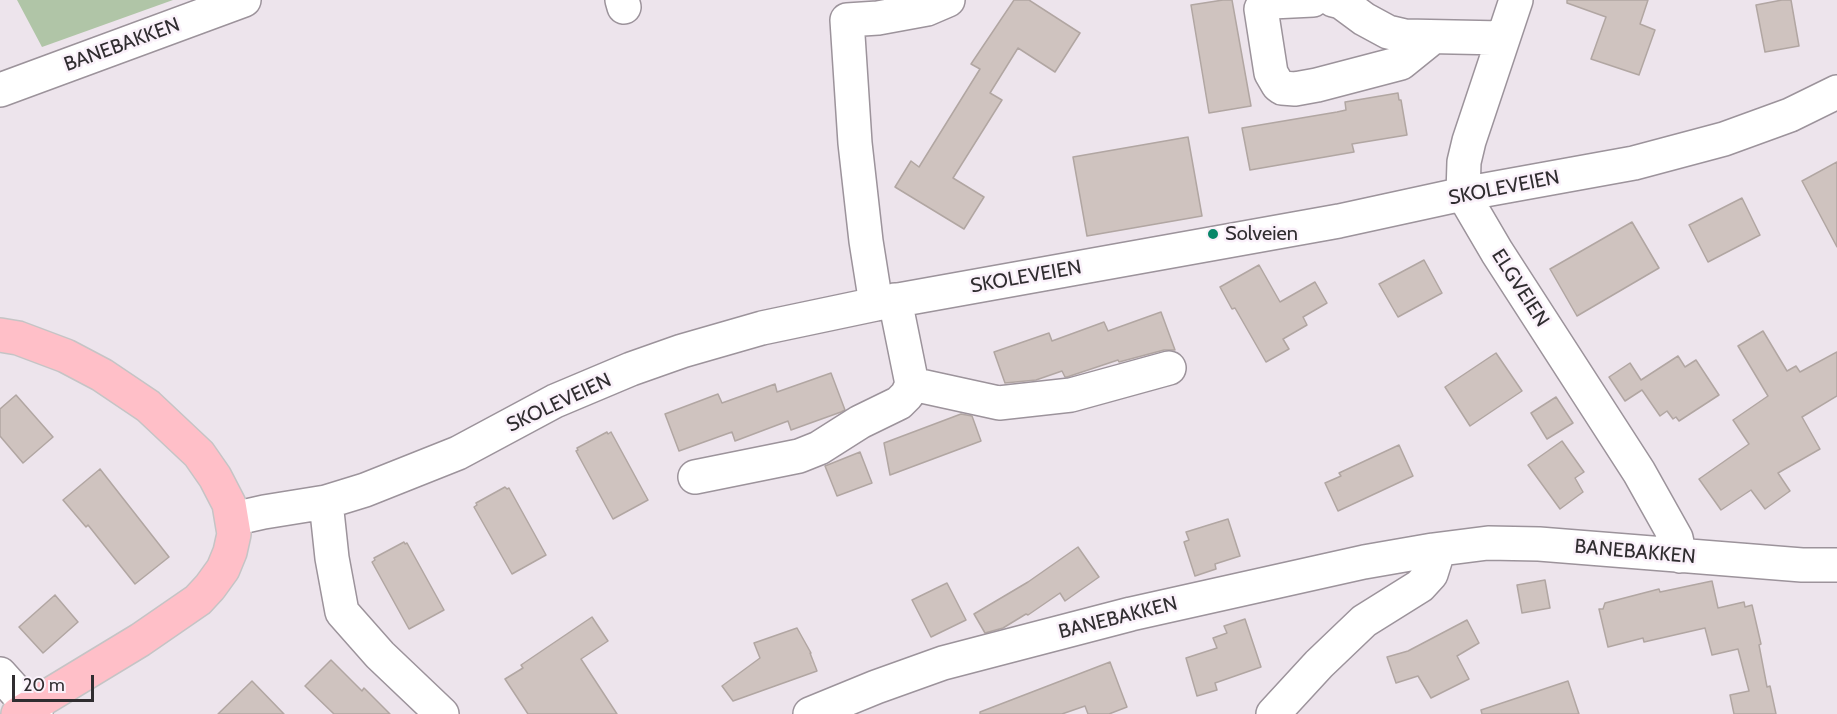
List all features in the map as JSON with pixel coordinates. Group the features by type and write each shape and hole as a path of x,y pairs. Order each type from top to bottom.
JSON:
{"main road":[{"path":"0,334 18,338 66,356 102,375 148,406 199,454 215,477 229,504 233,519 234,534 223,569 198,600 28,712"}],"street":[{"name":"BANEBAKKEN","path":"0,90 244,0"},
{"path":"695,477 773,462 819,448 860,422 899,403 907,395 912,384 866,242 855,143 846,10 878,18 927,9 948,0"},
{"path":"1313,0 1272,2 1263,5 1261,9 1271,73 1282,88 1295,89 1317,85 1401,63 1432,38"},
{"path":"1333,0 1341,2 1364,20 1388,32 1405,36 1503,38"},
{"path":"1462,194 1464,162 1469,141 1516,0"},
{"name":"SKOLEVEIEN","path":"233,519 326,502 365,490 458,453 555,401 632,369 762,327 886,302 1339,221 1462,194 1614,167 1713,142 1790,115 1837,92"},
{"name":"ELGVEIEN","path":"1462,194 1639,472 1676,538 1680,555"},
{"path":"912,384 999,403 1071,394 1169,368"},
{"path":"326,502 332,558 342,612 380,655 442,714"},
{"name":"BANEBAKKEN","path":"810,714 876,687 954,660 1131,614 1364,562 1433,550 1488,543 1539,544 1837,566"},
{"path":"1273,714 1319,664 1364,621 1420,586 1431,574 1436,558 1433,550"},
{"path":"0,674 28,712"}],"green space":[{"path":"17,0 173,0 42,47"}],"building":[{"path":"1014,0 1029,0 1080,33 1055,72 1018,48 990,93 1002,100 953,178 984,197 964,229 895,187 911,161 919,167 980,69 971,64"},
{"path":"1232,0 1251,106 1209,113 1191,5"},
{"path":"1567,0 1648,0 1640,24 1655,30 1639,75 1591,59 1606,17 1567,3"},
{"path":"1791,0 1799,46 1765,52 1756,5"},
{"path":"1398,93 1407,135 1352,144 1354,152 1250,170 1242,128 1346,110 1345,102"},
{"path":"1188,137 1202,216 1087,236 1073,157"},
{"path":"1837,162 1837,247 1802,181"},
{"path":"1742,198 1760,235 1708,262 1689,225"},
{"path":"1632,222 1659,268 1577,316 1550,269"},
{"path":"1424,260 1442,293 1398,317 1379,284"},
{"path":"1259,265 1280,302 1315,282 1327,303 1303,317 1307,325 1283,339 1289,349 1266,362 1235,308 1232,309 1220,287"},
{"path":"1161,312 1175,350 1164,350 1119,362 1118,360 1067,377 1062,371 1036,380 1005,383 994,352 1049,333 1052,341 1104,322 1108,331"},
{"path":"1763,331 1787,371 1796,366 1800,372 1837,352 1837,396 1802,417 1820,449 1778,473 1790,491 1765,509 1751,490 1721,510 1699,479 1749,444 1733,420 1768,396 1738,346"},
{"path":"1496,353 1522,391 1470,426 1445,387"},
{"path":"1678,356 1685,367 1696,360 1719,395 1679,421 1676,417 1673,419 1667,411 1660,416 1642,390 1625,401 1609,377 1630,363 1641,380"},
{"path":"831,373 845,410 791,430 788,421 735,441 732,432 679,451 665,414 718,394 722,403 775,384 777,392"},
{"path":"16,395 53,437 23,463 0,436 0,409"},
{"path":"1556,397 1573,423 1547,439 1531,413"},
{"path":"961,414 972,416 981,441 890,475 884,443"},
{"path":"607,432 608,434 611,432 648,500 613,519 576,451 577,448"},
{"path":"1562,441 1584,472 1575,478 1583,492 1560,509 1528,465"},
{"path":"1399,445 1413,476 1338,511 1325,483 1341,476 1339,473"},
{"path":"860,452 872,483 837,496 825,466"},
{"path":"100,469 169,557 135,584 88,525 86,527 63,500"},
{"path":"505,487 509,488 546,555 512,574 474,507 476,503"},
{"path":"1228,519 1240,556 1215,564 1216,569 1195,576 1184,542 1189,540 1186,532"},
{"path":"404,542 407,543 444,610 409,629 372,562 374,558"},
{"path":"1078,547 1099,577 1065,601 1060,593 1028,615 1026,614 1003,628 985,633 974,614 1028,582"},
{"path":"1545,580 1550,608 1522,613 1517,585"},
{"path":"1712,581 1718,608 1744,602 1745,607 1752,605 1761,644 1759,645 1767,687 1770,686 1776,714 1734,714 1730,695 1749,691 1738,649 1712,655 1705,628 1644,642 1643,638 1608,647 1599,609 1603,609 1605,603 1659,589 1660,592"},
{"path":"947,583 966,620 931,637 912,600"},
{"path":"55,595 78,622 43,653 19,627"},
{"path":"592,617 608,641 581,659 617,714 528,714 505,679 523,668 521,665"},
{"path":"1245,619 1261,667 1215,683 1217,690 1197,696 1186,658 1217,648 1213,638 1227,633 1224,626"},
{"path":"1467,620 1479,643 1457,656 1469,679 1431,698 1418,676 1396,683 1387,657 1408,651"},
{"path":"797,628 811,653 817,671 733,701 722,686 760,658 754,643"},
{"path":"331,660 362,691 364,688 390,714 334,714 305,686"},
{"path":"1110,662 1127,707 1109,714 1088,714 1085,706 1062,714 980,714 980,712"},
{"path":"252,681 284,714 218,714"},
{"path":"1568,681 1579,714 1482,714 1481,710"}],"place":[{"name":"Solveien","path":"1213,234"}]}
